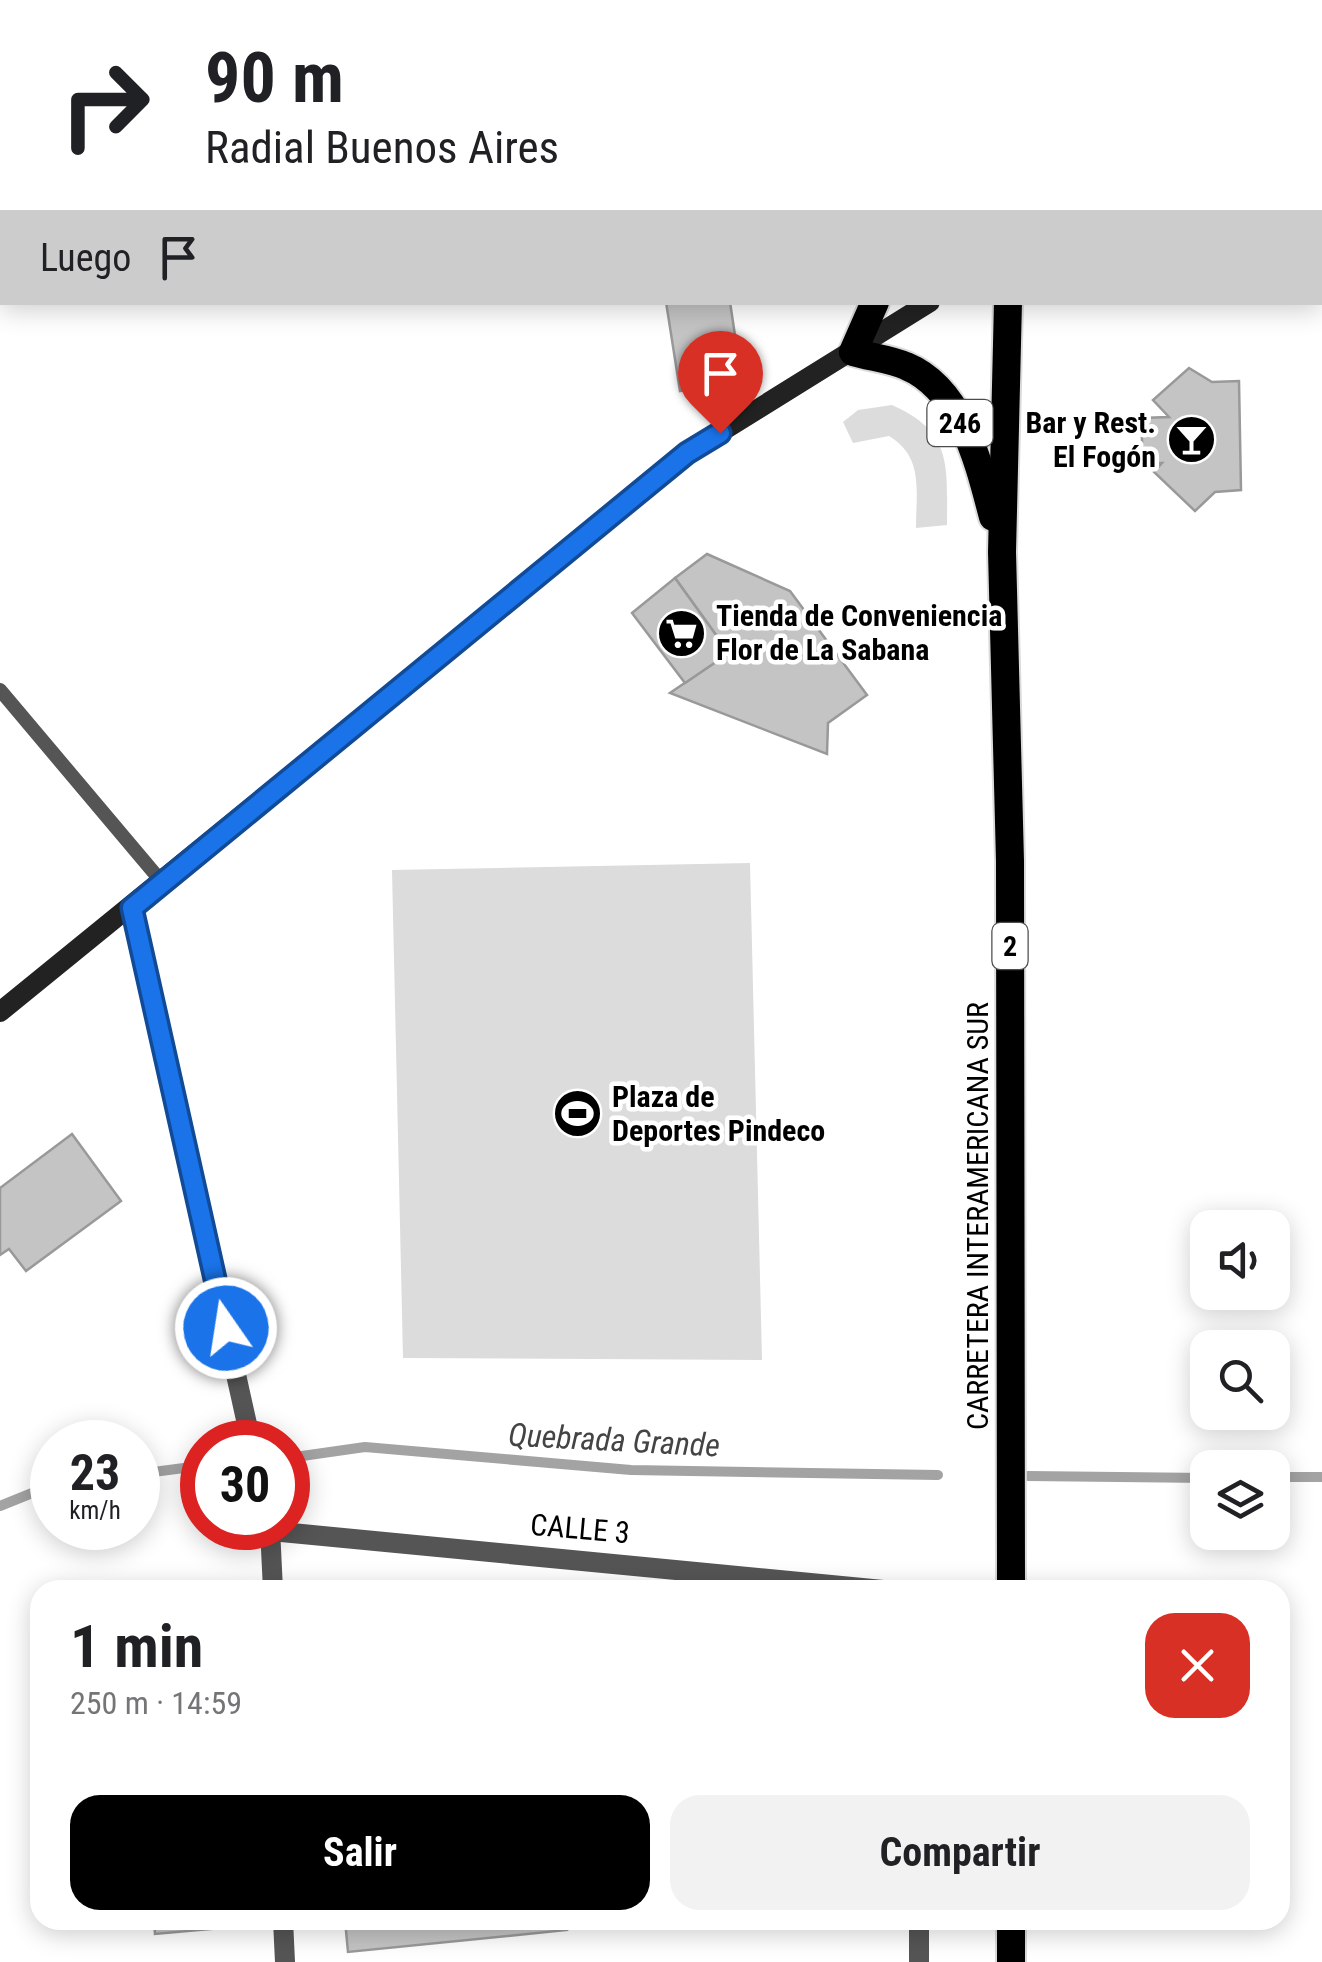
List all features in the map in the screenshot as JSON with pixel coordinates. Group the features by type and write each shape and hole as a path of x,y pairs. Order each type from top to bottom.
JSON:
{"highway":[{"path":"853,352 874,305"},
{"name":"CARRETERA INTERAMERICANA SUR","path":"1008,305 1002,552 1010,861 1011,1580"},
{"name":"246","path":"853,352 906,366 931,380 976,451 1002,552"},
{"path":"1012,1930 1012,1962"}],"main road":[{"path":"0,1012 687,453 925,305"}],"street":[{"path":"132,908 246,1420"},
{"name":"CALLE 3","path":"310,1533 783,1580"},
{"path":"271,1550 272,1580"},
{"path":"284,1930 285,1962"},
{"path":"918,1930 919,1962"}],"lane":[{"path":"0,690 162,881"}],"shaded area":[{"path":"892,405 912,415 936,439 946,468 947,525 916,528 916,476 900,444 889,436 853,443 843,422 858,410"},
{"name":"Plaza de Deportes Pindeco","path":"750,863 762,1360 403,1358 392,870"}],"building":[{"path":"666,305 730,305 742,382 680,391"},
{"name":"Bar y Rest. El Fogón","path":"1189,368 1212,382 1239,381 1241,490 1215,492 1195,511 1154,472 1162,463 1143,463 1141,418 1169,417 1153,400"},
{"path":"707,554 790,591 867,695 828,723 827,754 670,693 729,653 675,578"},
{"name":"Tienda de Conveniencia Flor de La Sabana","path":"675,578 729,653 685,683 632,613"},
{"path":"72,1134 121,1201 26,1271 9,1249 0,1255 0,1188"},
{"path":"155,1930 200,1930 155,1934"},
{"path":"346,1930 567,1930 348,1952"}],"waterway":[{"name":"Quebrada Grande","path":"310,1455 365,1447 631,1470 938,1475"},
{"name":"Quebrada Grande","path":"160,1471 180,1469"},
{"name":"Quebrada Grande","path":"1028,1476 1190,1478"},
{"name":"Quebrada Grande","path":"1290,1477 1322,1477"},
{"name":"Quebrada Grande","path":"0,1506 30,1494"}],"place":[{"name":"Bar y Rest. El Fogón","path":"1191,440"},
{"name":"Tienda de Conveniencia Flor de La Sabana","path":"681,633"},
{"name":"Plaza de Deportes Pindeco","path":"577,1114"}],"route":[{"path":"226,1328 132,908 687,453 720,433"}]}
